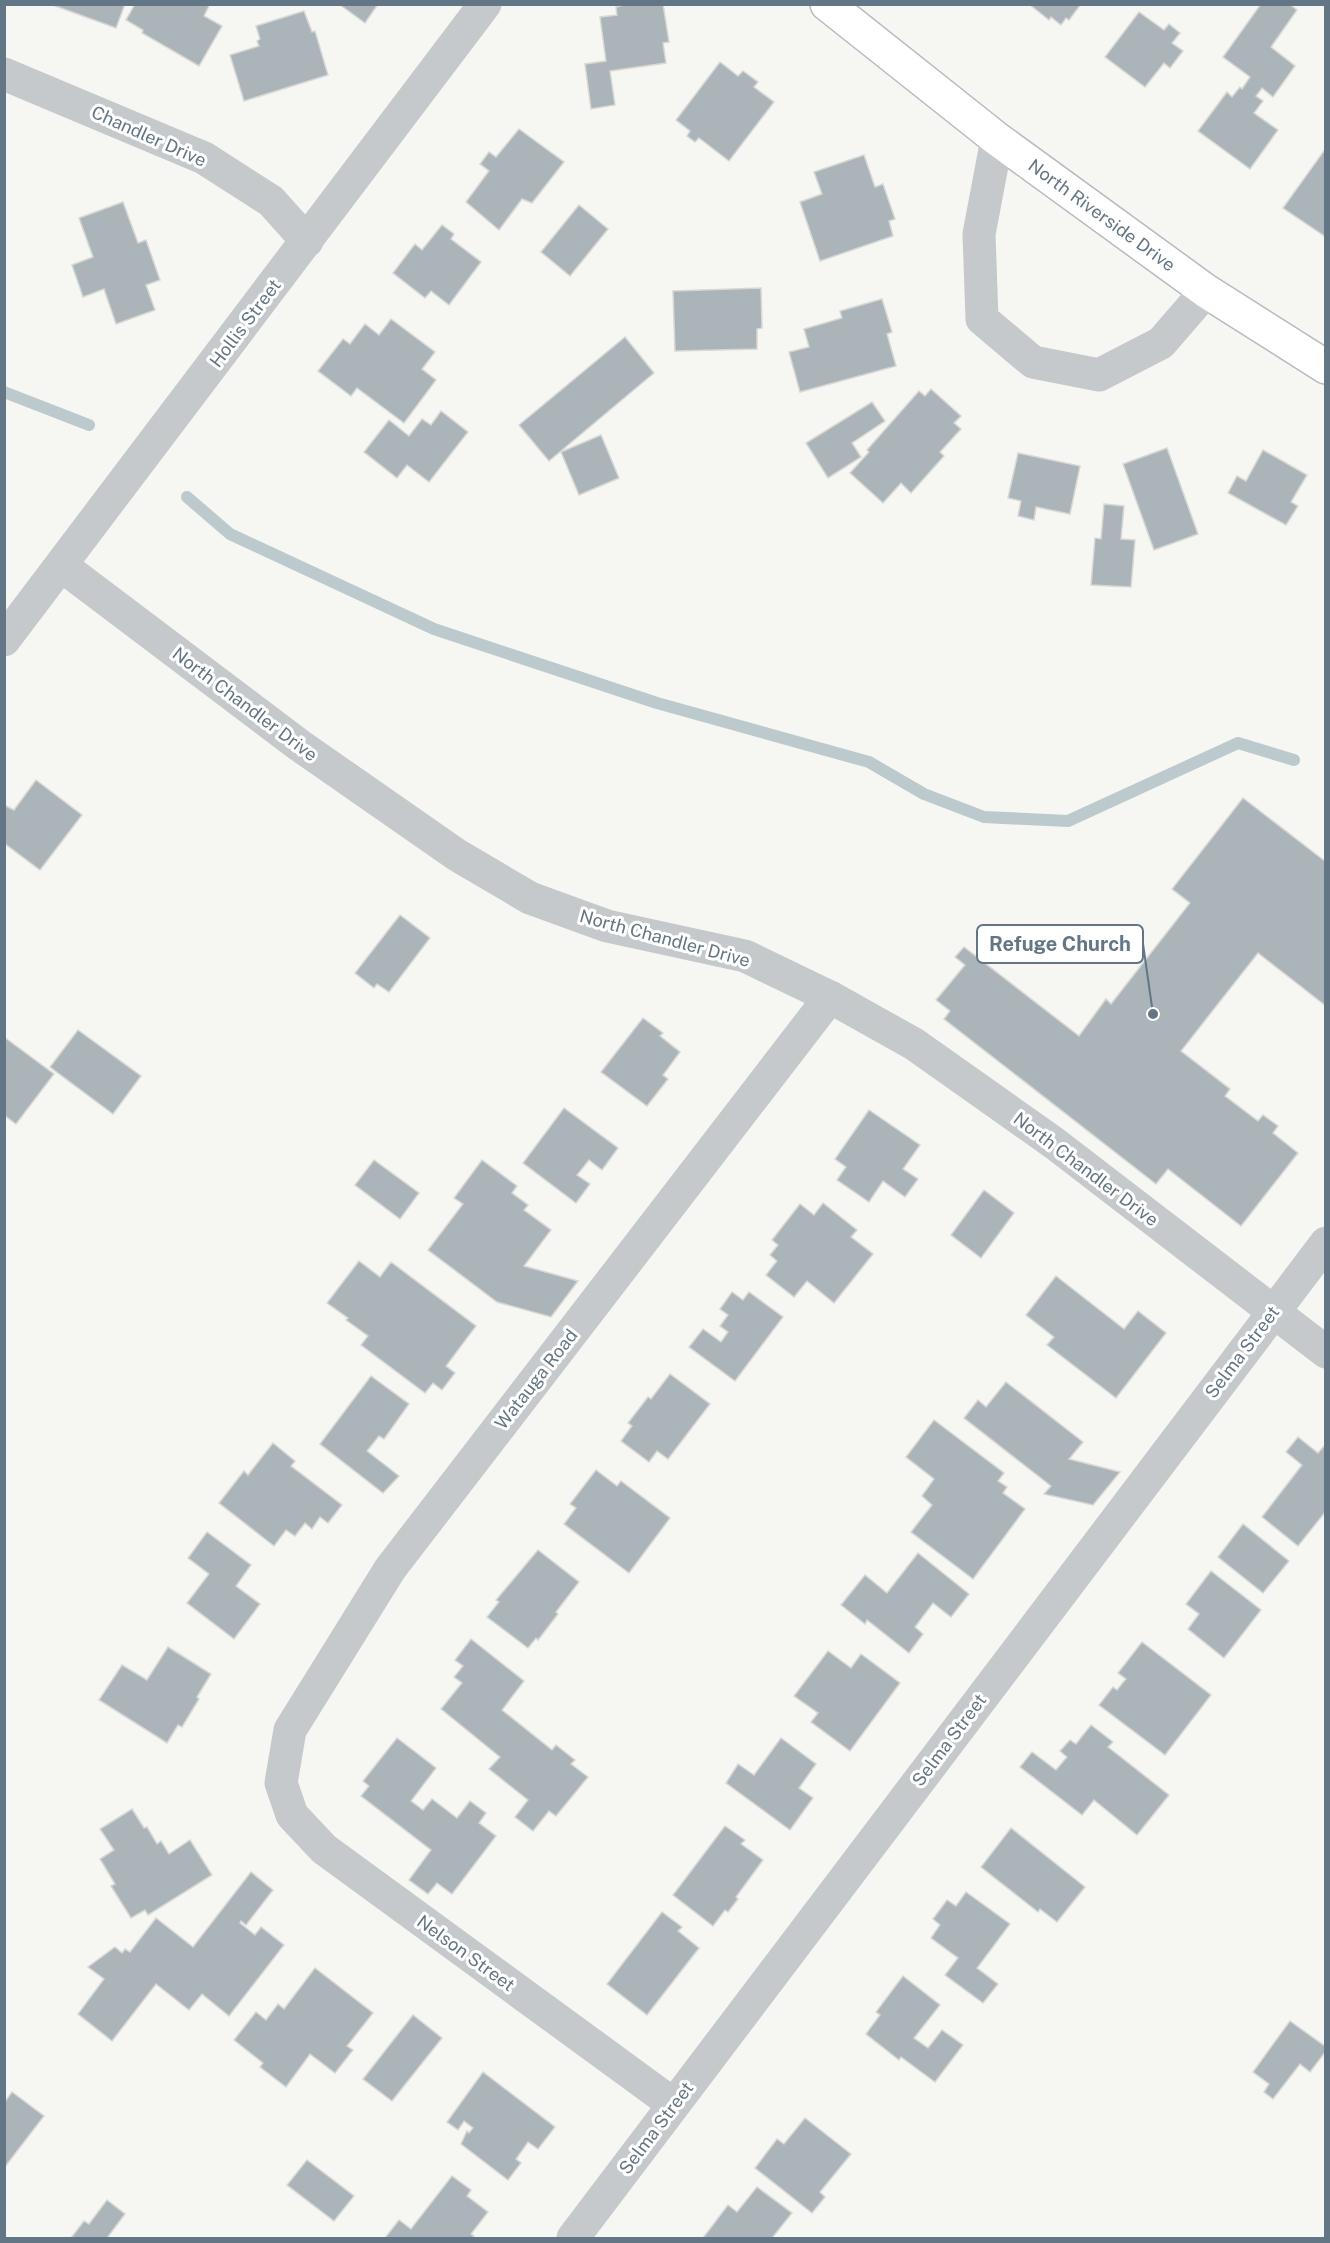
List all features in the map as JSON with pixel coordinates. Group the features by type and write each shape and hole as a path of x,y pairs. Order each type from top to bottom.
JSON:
{"main road":[{"name":"North Riverside Drive","path":"827,4 997,139 1206,291 1326,368"}],"street":[{"name":"Hollis Street","path":"4,640 485,4"},
{"name":"Chandler Drive","path":"4,74 204,158 271,201 308,241"},
{"path":"997,139 979,234 982,319 1033,362 1099,375 1161,343 1206,291"},
{"name":"North Chandler Drive","path":"62,566 298,745 457,855 530,898 607,926 745,956 830,997 914,1044 1017,1116 1326,1352"},
{"name":"Watauga Road","path":"281,1783 290,1730 390,1569 830,997"},
{"name":"Selma Street","path":"573,2238 1326,1243"},
{"name":"Nelson Street","path":"281,1783 292,1815 324,1849 673,2104"}],"building":[{"path":"50,4 125,4 116,28"},
{"path":"135,4 210,4 204,16 222,26 199,66 142,33 143,30 126,20"},
{"path":"339,4 378,4 365,23"},
{"path":"629,4 663,4 669,42 663,43 666,63 610,71 615,105 591,109 585,64 606,61 600,17 617,15 616,7"},
{"path":"1029,4 1081,4 1069,20 1066,18 1061,25 1051,17 1049,20"},
{"path":"1261,4 1289,4 1297,10 1271,47 1295,66 1273,97 1262,88 1256,96 1263,101 1254,113 1278,130 1250,169 1198,131 1227,92 1232,97 1240,87 1242,89 1250,77 1223,57"},
{"path":"304,11 312,32 315,31 328,75 244,101 230,55 259,46 257,41 260,39 256,26"},
{"path":"1139,12 1164,30 1169,24 1180,33 1172,43 1183,51 1170,68 1164,63 1145,87 1105,57"},
{"path":"720,62 738,76 743,71 758,82 754,87 774,102 729,161 699,138 695,142 687,136 690,131 676,120"},
{"path":"519,129 564,162 532,203 522,199 499,230 466,202 489,171 480,164 489,152 496,157"},
{"path":"1326,148 1326,237 1283,208"},
{"path":"864,155 875,187 883,184 895,219 889,221 893,236 820,261 800,202 822,194 814,172"},
{"path":"123,202 138,243 146,240 160,280 146,285 155,310 116,324 104,289 83,297 72,265 93,257 79,218"},
{"path":"579,205 608,229 570,276 541,252"},
{"path":"442,225 454,234 451,239 481,262 449,305 431,291 425,298 393,273 415,244 422,250"},
{"path":"761,288 762,328 757,329 757,349 675,351 673,291"},
{"path":"882,299 892,332 887,334 896,366 800,392 789,352 809,347 804,329 842,318 840,311"},
{"path":"391,319 435,352 422,369 436,380 404,423 357,388 351,396 318,371 343,339 350,344 365,324 379,335"},
{"path":"625,337 654,373 549,461 519,425"},
{"path":"931,389 961,416 954,423 961,429 940,452 944,456 911,493 901,483 883,503 850,473 869,452 867,450 919,391 925,396"},
{"path":"872,402 885,421 852,443 861,457 828,478 806,443"},
{"path":"441,411 468,432 429,482 407,465 397,478 364,452 389,420 409,436 422,419 431,425"},
{"path":"601,435 619,478 579,495 561,452"},
{"path":"1167,448 1198,534 1154,550 1123,464"},
{"path":"1263,450 1307,475 1291,502 1298,506 1286,525 1228,493 1237,476 1246,481"},
{"path":"1018,453 1080,466 1070,514 1036,507 1034,520 1018,516 1021,501 1008,498"},
{"path":"1104,504 1124,506 1121,539 1135,540 1131,587 1091,585 1095,538 1101,539"},
{"path":"36,780 82,815 40,870 4,843 4,805 14,810"},
{"path":"1243,798 1326,862 1326,1006 1258,953 1181,1051 1230,1089 1225,1096 1258,1121 1263,1115 1278,1126 1273,1133 1298,1153 1241,1226 1168,1169 1156,1184 944,1019 950,1011 936,1000 965,965 955,957 964,947 1079,1036 1106,999 1111,1004 1190,903 1172,889"},
{"path":"400,915 430,938 389,992 377,984 374,988 355,973"},
{"path":"643,1018 663,1033 660,1036 680,1052 663,1075 668,1079 647,1106 601,1072"},
{"path":"78,1030 141,1076 113,1114 50,1067"},
{"path":"4,1037 54,1074 16,1124 4,1115"},
{"path":"564,1108 618,1148 602,1170 589,1160 577,1175 590,1184 576,1203 523,1163"},
{"path":"869,1110 920,1145 903,1169 918,1179 905,1197 883,1181 869,1202 837,1180 846,1167 835,1159"},
{"path":"374,1160 419,1193 400,1219 355,1185"},
{"path":"482,1160 517,1186 512,1193 528,1205 524,1210 551,1230 524,1266 578,1281 551,1317 497,1302 428,1250 463,1204 454,1198"},
{"path":"984,1190 1014,1213 981,1258 951,1235"},
{"path":"823,1203 857,1230 851,1237 873,1254 834,1303 807,1281 794,1297 766,1275 777,1261 770,1255 778,1245 772,1240 800,1204 814,1215"},
{"path":"359,1261 380,1277 391,1262 476,1326 446,1366 455,1373 442,1390 433,1383 425,1393 361,1345 368,1336 327,1303"},
{"path":"1056,1276 1124,1329 1138,1311 1166,1333 1116,1398 1047,1345 1054,1337 1026,1315"},
{"path":"732,1292 743,1300 749,1292 783,1317 735,1381 689,1347 703,1329 721,1342 728,1332 720,1326 728,1315 720,1309"},
{"path":"670,1374 710,1404 668,1459 657,1451 649,1462 621,1441 632,1426 628,1423 648,1397 651,1399"},
{"path":"371,1376 409,1404 384,1439 379,1436 367,1451 399,1476 383,1493 320,1444"},
{"path":"1006,1382 1083,1442 1069,1459 1120,1472 1093,1505 1044,1494 1051,1486 964,1418 978,1400 986,1407"},
{"path":"934,1420 1004,1473 998,1481 1007,1487 1003,1493 1025,1509 973,1579 911,1532 932,1505 922,1496 934,1479 906,1457"},
{"path":"1298,1437 1318,1453 1326,1444 1326,1511 1298,1546 1262,1517 1302,1465 1286,1452"},
{"path":"273,1443 295,1461 291,1466 342,1505 328,1523 320,1517 312,1529 305,1523 295,1536 286,1530 274,1546 219,1503 244,1471 248,1475"},
{"path":"596,1470 617,1486 621,1481 670,1518 629,1573 564,1524 576,1508 570,1504"},
{"path":"1243,1524 1289,1561 1263,1593 1218,1557"},
{"path":"207,1532 251,1565 236,1586 260,1604 234,1639 187,1603 209,1574 188,1558"},
{"path":"538,1550 579,1582 538,1640 536,1638 528,1648 487,1617 499,1602 496,1600"},
{"path":"918,1553 969,1594 951,1617 933,1603 915,1627 923,1634 909,1653 867,1620 865,1624 841,1605 865,1575 887,1593"},
{"path":"1211,1571 1261,1610 1224,1658 1188,1629 1199,1614 1186,1604"},
{"path":"471,1639 524,1681 502,1710 552,1750 556,1745 575,1760 571,1764 588,1777 556,1816 549,1811 533,1831 515,1817 528,1800 489,1769 500,1757 441,1709 462,1683 454,1677 463,1666 455,1660"},
{"path":"1142,1642 1211,1695 1165,1755 1099,1705 1113,1687 1117,1690 1126,1679 1118,1673"},
{"path":"168,1647 211,1674 182,1727 178,1725 167,1743 99,1700 122,1665 147,1680"},
{"path":"828,1651 851,1668 861,1654 900,1683 850,1751 811,1722 818,1713 794,1696"},
{"path":"1091,1725 1113,1742 1108,1747 1169,1795 1137,1835 1094,1800 1082,1815 1020,1767 1032,1752 1056,1770 1067,1757 1060,1751 1070,1740 1076,1744"},
{"path":"397,1738 436,1768 411,1801 423,1810 432,1799 457,1818 470,1801 486,1813 479,1823 496,1836 452,1894 437,1883 428,1894 409,1880 431,1850 361,1796 369,1786 363,1781"},
{"path":"781,1738 816,1764 799,1788 813,1798 790,1830 726,1783 738,1764 754,1775"},
{"path":"132,1809 157,1844 161,1841 169,1854 190,1840 212,1875 148,1915 145,1910 131,1918 111,1886 115,1884 100,1859 114,1850 100,1829"},
{"path":"725,1826 745,1840 741,1844 763,1860 736,1897 738,1899 728,1912 725,1910 713,1926 673,1895"},
{"path":"1011,1828 1085,1887 1057,1922 1040,1909 1038,1912 981,1867"},
{"path":"251,1872 273,1890 246,1925 241,1921 240,1923 255,1935 261,1927 284,1945 229,2016 202,1994 189,2010 156,1984 112,2041 78,2014 104,1979 88,1967 115,1947 122,1953 125,1949 130,1952 156,1918 193,1947"},
{"path":"966,1892 1010,1924 977,1968 998,1984 983,2003 945,1975 958,1958 931,1938 940,1925 933,1919 947,1900 956,1906"},
{"path":"662,1912 682,1927 678,1931 699,1948 647,2015 607,1984"},
{"path":"315,1968 373,2013 347,2046 353,2050 335,2073 310,2054 286,2087 260,2067 263,2063 234,2040 256,2012 266,2020 278,2004 284,2009"},
{"path":"903,1976 940,2005 914,2038 928,2048 942,2030 963,2045 935,2082 901,2057 899,2060 866,2034 880,2015 876,2012"},
{"path":"413,2015 442,2038 392,2101 363,2079"},
{"path":"1290,2021 1326,2047 1326,2051 1310,2072 1300,2064 1273,2099 1264,2092 1269,2084 1253,2072"},
{"path":"483,2072 555,2127 538,2149 528,2142 516,2159 521,2163 508,2180 461,2144 467,2131 469,2133 473,2128 464,2121 458,2130 447,2122"},
{"path":"12,2092 44,2116 4,2168 4,2103"},
{"path":"805,2118 851,2154 820,2192 825,2197 812,2213 755,2168 777,2139 784,2144"},
{"path":"307,2160 354,2196 334,2221 287,2185"},
{"path":"452,2176 471,2190 467,2196 488,2212 471,2234 474,2236 472,2238 385,2238 399,2220 411,2229"},
{"path":"757,2187 792,2213 772,2238 703,2238 728,2205 737,2212"},
{"path":"107,2200 125,2214 107,2238 71,2238 84,2221 89,2224"}],"waterway":[{"path":"4,392 89,425"},
{"path":"187,497 230,534 434,629 657,703 869,762 924,794 984,817 1068,821 1238,743 1294,760"}],"place":[{"name":"Refuge Church","path":"1153,1014"}]}
